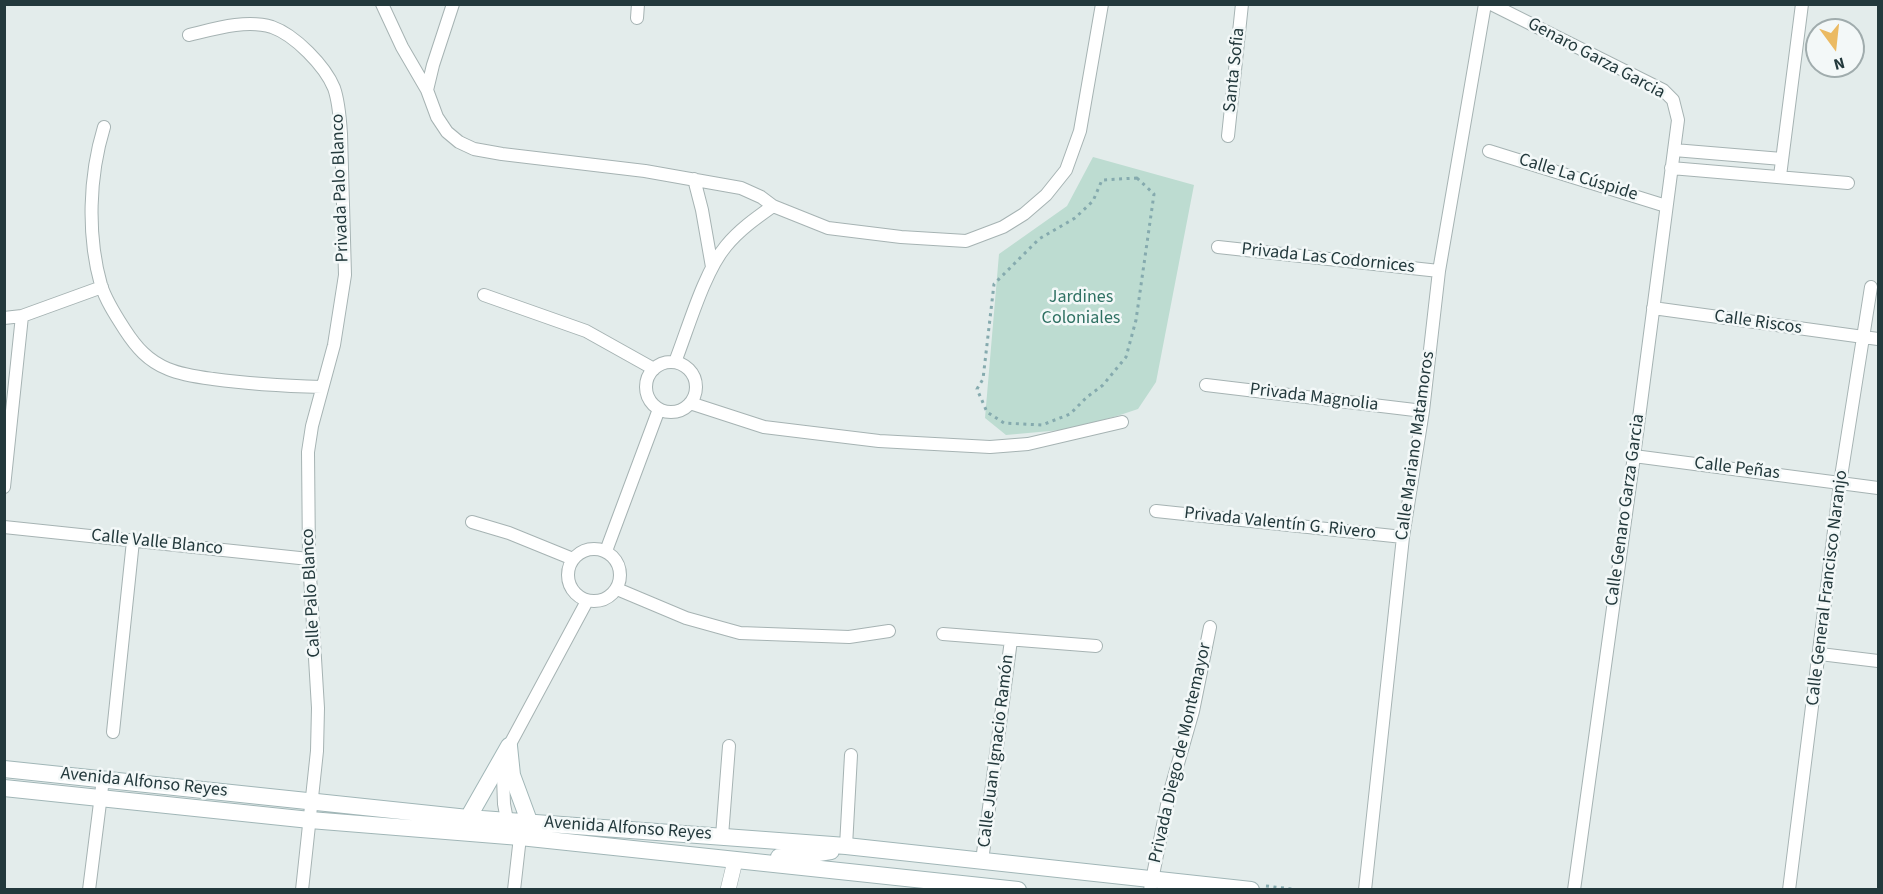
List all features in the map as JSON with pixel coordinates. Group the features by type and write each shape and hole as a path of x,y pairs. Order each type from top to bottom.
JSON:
{"main road":[{"path":"468,818 509,746"},
{"path":"509,746 512,775 529,821"},
{"name":"Avenida Alfonso Reyes","path":"4,768 468,818 846,846 982,861 1151,885 1251,890"},
{"name":"Avenida Alfonso Reyes","path":"4,788 310,820 520,837 935,885 1018,890"},
{"path":"735,861 752,857 814,855 846,846"}],"street":[{"path":"382,4 402,47 427,90 437,117 447,132 459,142 474,149 588,163 741,188 772,206 828,228 901,237 966,241 1003,226 1024,214 1046,195 1066,170 1075,149 1102,4"},
{"path":"427,90 453,4"},
{"path":"638,4 638,18"},
{"name":"Santa Sofia","path":"1228,136 1242,4"},
{"name":"Calle Mariano Matamoros","path":"1365,890 1403,537 1423,411 1439,272 1485,4"},
{"name":"Genaro Garza Garcia","path":"1491,4 1663,90 1677,108 1677,129"},
{"path":"1780,176 1802,4"},
{"name":"Privada Palo Blanco","path":"189,35 236,25 272,27 290,37 308,52 327,75 335,90 341,134 345,275 334,345 322,387"},
{"path":"104,127 96,152 92,232 102,287 112,308 144,356 170,370 233,382 322,387"},
{"name":"Calle Genaro Garza Garcia","path":"1574,890 1677,129"},
{"path":"1674,150 1782,159"},
{"name":"Calle La Cúspide","path":"1490,151 1666,206"},
{"path":"1671,168 1848,183"},
{"path":"694,179 712,267"},
{"path":"675,362 712,267 735,236 772,206"},
{"name":"Privada Las Codornices","path":"1218,247 1439,272"},
{"path":"4,318 22,316 102,287"},
{"name":"Calle General Francisco Naranjo","path":"1789,890 1840,483 1871,287"},
{"path":"484,295 585,331 654,369"},
{"name":"Calle Riscos","path":"1653,308 1878,339"},
{"path":"4,487 22,316"},
{"path":"668,362 675,362 685,366 693,373 696,383 695,394 690,403 676,411 667,412 659,409 648,398 646,382 654,369 668,362"},
{"name":"Privada Magnolia","path":"1206,385 1423,411"},
{"name":"Calle Palo Blanco","path":"302,890 317,751 318,708 309,559 308,453 322,387"},
{"path":"690,403 764,427 879,441 990,447 1028,444 1122,422"},
{"path":"606,551 659,409"},
{"name":"Calle Peñas","path":"1634,456 1878,488"},
{"name":"Privada Valentín G. Rivero","path":"1156,511 1403,537"},
{"path":"472,522 509,533 573,559"},
{"name":"Calle Valle Blanco","path":"4,527 309,559"},
{"path":"113,732 133,541"},
{"path":"591,549 606,551 615,558 620,568 620,579 616,589 604,600 587,601 571,589 568,570 573,559 584,551 591,549"},
{"path":"616,589 686,618 740,633 849,637 889,631"},
{"path":"514,890 520,837 507,820 503,784 509,746 587,601"},
{"name":"Privada Diego de Montemayor","path":"1151,885 1169,795 1193,711 1210,627"},
{"path":"943,634 1096,646"},
{"name":"Calle Juan Ignacio Ramón","path":"982,861 1011,640"},
{"path":"1820,654 1878,661"},
{"path":"722,836 729,746"},
{"path":"846,846 851,755"},
{"path":"89,890 103,779"},
{"path":"728,890 735,861"}],"path":[{"path":"1137,178 1154,194 1136,320 1126,357 1103,385 1070,414 1042,425 1004,423 987,412 977,389 983,379 994,284 1039,239 1075,218 1093,201 1102,180 1137,178"}],"green space":[{"name":"Jardines Coloniales","path":"1093,157 1194,185 1156,382 1138,409 1072,429 1006,435 985,418 999,254 1067,206"}]}
